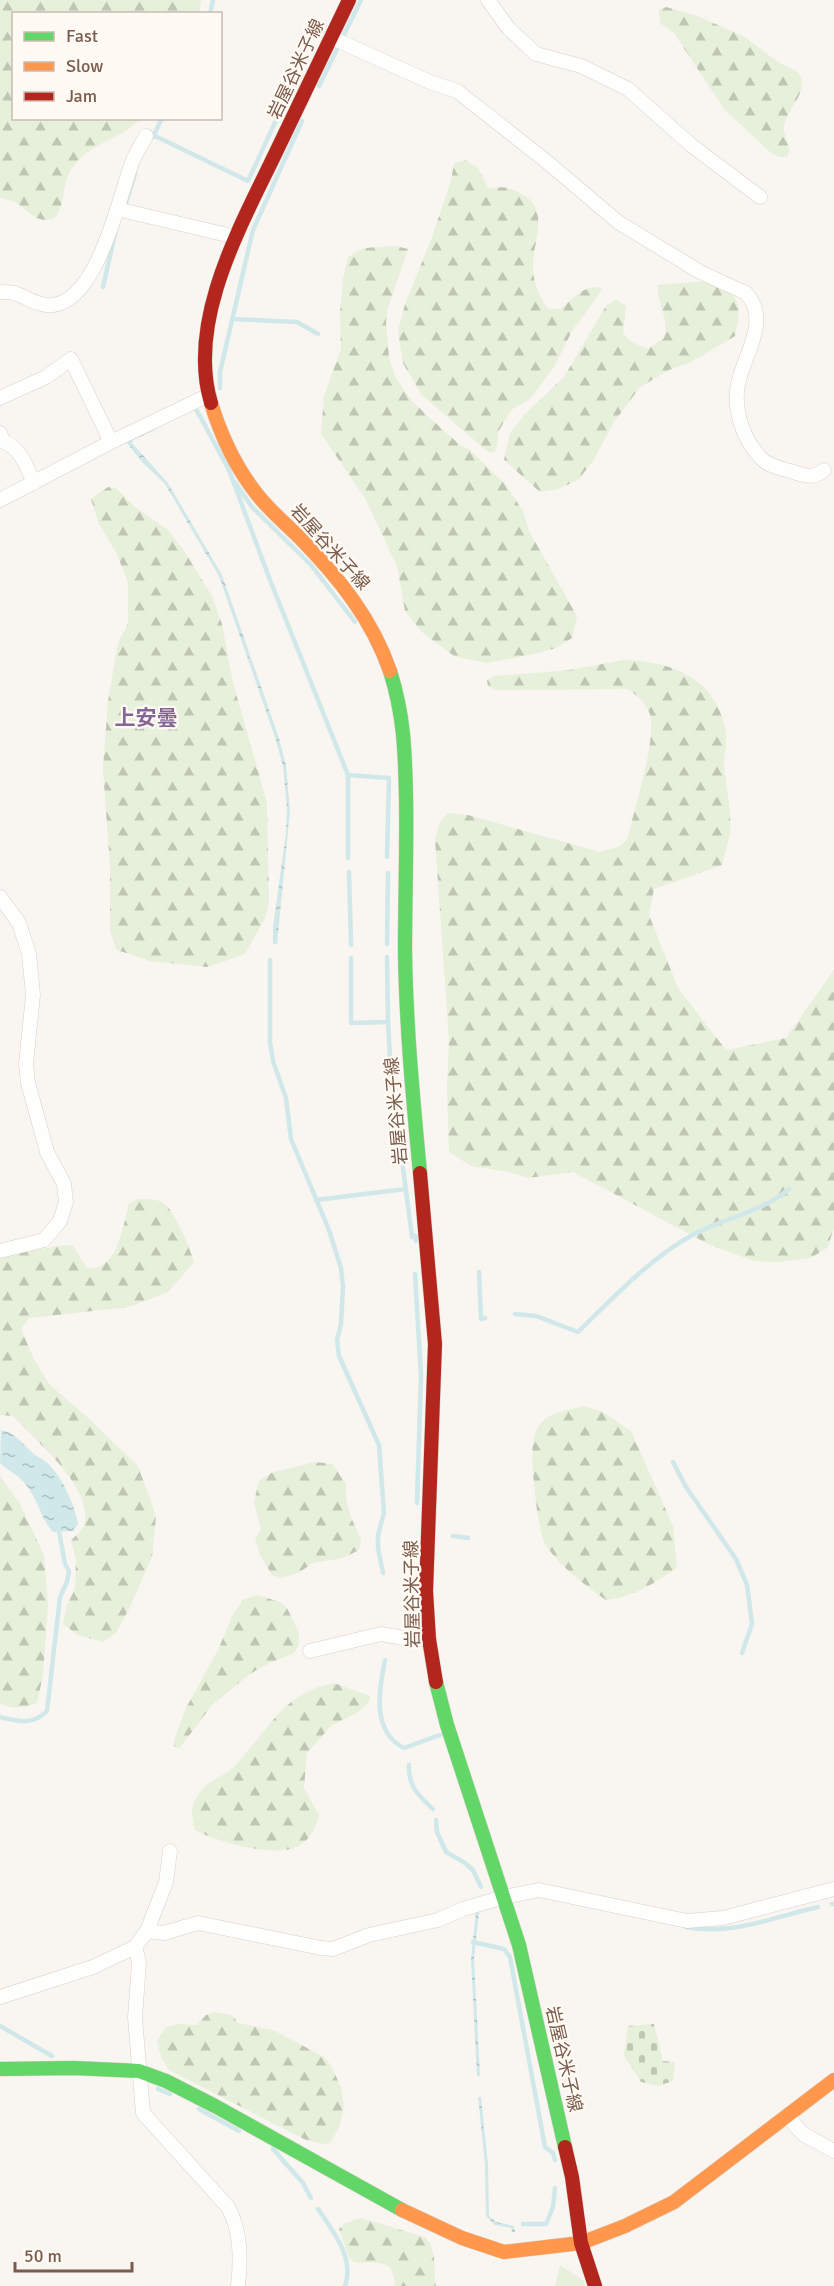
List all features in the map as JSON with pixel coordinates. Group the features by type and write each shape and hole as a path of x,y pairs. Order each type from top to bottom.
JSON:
{"main road":[{"name":"岩屋谷米子線","path":"349,0 236,237 212,306 206,345 206,372 209,395 219,428 233,458 257,495 344,586 363,612 383,651 397,693 405,736 407,1022 435,1344 426,1591 429,1639 433,1670 447,1725 519,1945 572,2177 581,2243 595,2286"},
{"path":"0,2069 74,2068 139,2071 166,2081 215,2106 413,2216 462,2238 504,2252 581,2243 625,2226 674,2202 834,2080"}],"street":[{"path":"488,0 509,29 536,54 581,66 628,89 691,145 760,197"},
{"path":"330,37 457,92 546,161 618,222 700,272 746,293 751,299 757,316 754,340 737,390 738,408 748,441 761,459 777,468 810,477 824,470"},
{"path":"0,292 13,293 52,306 64,302 73,295 99,262 133,159 146,136"},
{"path":"117,209 236,237"},
{"path":"0,398 46,377 71,359 111,442"},
{"path":"0,500 111,442 209,395"},
{"path":"1,439 12,445 22,456 34,483"},
{"path":"0,897 19,923 29,954 33,995 26,1064 28,1083 47,1152 64,1184 66,1202 60,1221 44,1240 0,1251"},
{"path":"310,1651 381,1634 410,1639 429,1639"},
{"path":"0,1997 93,1967 135,1947 147,1931 166,1882 170,1851"},
{"path":"147,1931 164,1933 198,1923 333,1949 369,1935 438,1920 454,1915 463,1909 539,1890 687,1921 723,1918 834,1888"},
{"path":"135,1947 139,1962 135,2018 142,2114 222,2200 233,2217 239,2247 238,2286"},
{"path":"787,2116 803,2134 834,2151"}],"green space":[{"path":"0,0 201,0 199,12 12,12 12,120 139,120 124,132 87,153 72,168 66,181 61,208 54,219 36,218 15,202 0,198"},
{"path":"666,7 695,15 743,36 778,62 799,73 800,94 784,126 789,146 787,157 771,153 724,109 674,33 660,23 659,10"},
{"path":"466,160 478,168 489,189 501,187 512,189 530,200 536,208 538,227 533,270 538,291 548,309 561,309 587,289 599,287 602,290 572,331 554,367 530,399 511,410 498,432 494,452 488,452 421,394 403,363 398,331 405,304 431,240 451,181 454,163"},
{"path":"396,246 408,249 388,308 386,321 389,358 396,378 412,401 460,445 470,450 505,484 523,511 529,531 577,616 572,638 556,648 486,663 454,656 423,633 405,611 397,566 365,498 321,434 324,396 341,349 340,313 343,279 348,257 364,248"},
{"path":"709,281 728,291 737,302 738,316 735,336 691,362 669,370 640,387 614,422 593,461 578,480 558,489 540,492 504,460 510,433 524,415 564,377 606,306 616,299 626,306 623,333 631,342 648,349 664,338 665,323 658,285"},
{"path":"108,487 116,488 135,507 168,530 212,596 222,624 233,683 267,803 269,900 265,918 245,954 207,967 150,961 117,950 110,932 110,866 103,769 108,701 118,643 128,623 128,583 117,554 99,524 91,499"},
{"path":"624,660 658,664 688,675 701,684 719,710 726,733 724,765 730,808 730,834 722,865 654,889 649,915 678,988 726,1050 786,1038 834,970 834,1227 828,1247 811,1258 779,1262 754,1261 710,1245 573,1172 528,1178 509,1172 471,1166 449,1152 447,1090 449,1040 435,839 439,824 448,813 468,815 600,852 618,847 627,840 651,737 649,712 640,699 627,689 496,690 488,686 487,680 494,676 570,670"},
{"path":"138,1199 156,1200 166,1205 186,1240 194,1262 168,1292 129,1307 29,1318 21,1329 34,1359 49,1384 138,1466 156,1516 152,1557 116,1633 103,1642 78,1635 63,1624 67,1605 75,1589 76,1560 71,1541 85,1523 85,1508 80,1493 60,1465 13,1416 0,1415 0,1256 64,1245 73,1246 87,1268 97,1268 112,1255 121,1235 129,1204"},
{"path":"583,1406 601,1411 631,1431 673,1526 677,1568 635,1593 606,1600 565,1567 545,1544 535,1496 532,1452 538,1427 550,1416"},
{"path":"315,1462 333,1464 346,1484 346,1499 350,1515 361,1540 359,1550 343,1558 313,1563 298,1573 282,1578 272,1575 260,1555 255,1539 261,1530 254,1502 259,1481 271,1473"},
{"path":"0,1476 20,1504 44,1555 48,1605 43,1675 37,1703 18,1708 0,1703"},
{"path":"257,1595 280,1602 287,1608 299,1633 299,1645 294,1653 261,1667 246,1677 212,1705 179,1749 174,1746 174,1740 186,1708 218,1650 233,1614 243,1600"},
{"path":"334,1683 370,1696 369,1702 359,1712 332,1725 307,1753 304,1788 319,1815 314,1830 306,1840 294,1848 266,1850 218,1840 195,1830 192,1810 202,1790 234,1767 276,1717 294,1700 319,1687"},
{"path":"214,2012 232,2015 238,2023 273,2030 324,2057 332,2067 341,2088 344,2106 339,2128 330,2143 321,2144 304,2139 169,2070 161,2057 157,2041 166,2027 178,2024 197,2025 206,2015"},
{"path":"654,2024 663,2061 675,2062 673,2081 658,2086 641,2082 624,2056 628,2026"},
{"path":"361,2218 425,2237 432,2248 436,2286 395,2286 394,2276 387,2266 354,2262 349,2257 339,2229 345,2223"},
{"path":"560,2265 584,2281 585,2286 555,2286"}],"water":[{"path":"153,426 155,430 133,440 132,443 168,483 222,575 279,738 286,765 290,811 277,944 273,944 273,927 287,810 283,766 219,576 165,484 142,462 127,443 127,440"},
{"path":"1,1430 14,1435 52,1467 57,1474 71,1499 76,1516 78,1524 73,1531 53,1532 26,1485 0,1463"},
{"path":"476,1911 479,1912 474,1959 480,2076 477,2076 471,1959"},
{"path":"478,2097 481,2097 488,2164 489,2216 496,2222 514,2226 515,2232 512,2232 511,2228 495,2225 486,2216 485,2164"}],"waterway":[{"path":"210,12 213,0"},
{"path":"319,86 361,0"},
{"path":"155,136 248,181 302,64"},
{"path":"153,137 161,120"},
{"path":"220,388 220,372 253,230 302,121"},
{"path":"125,206 135,174"},
{"path":"103,287 115,234"},
{"path":"232,319 297,322 318,334"},
{"path":"196,409 229,470 348,775 348,858"},
{"path":"234,481 252,507 311,565 355,622"},
{"path":"348,775 389,778 387,857"},
{"path":"349,872 351,945"},
{"path":"387,944 388,873"},
{"path":"387,957 391,1076 412,1237 416,1236 416,1241"},
{"path":"351,958 351,1023 388,1022"},
{"path":"270,960 270,1042 273,1061 286,1098 291,1139 329,1230 341,1268 343,1287 341,1324 337,1340 339,1356 379,1445 384,1513 378,1535 378,1548 383,1573"},
{"path":"316,1200 405,1189"},
{"path":"515,1314 536,1316 578,1332 633,1279 678,1244 706,1228 767,1203 789,1189"},
{"path":"479,1272 481,1319 485,1318"},
{"path":"415,1274 421,1376 417,1503"},
{"path":"673,1462 686,1487 736,1559 747,1585 752,1624 742,1653"},
{"path":"0,1717 30,1721 47,1711 60,1597 69,1571 65,1564 58,1526"},
{"path":"453,1536 468,1538"},
{"path":"385,1660 380,1709 386,1731 393,1741 404,1748 440,1735"},
{"path":"409,1765 410,1779 415,1790 433,1809"},
{"path":"436,1820 437,1832 446,1852 473,1870 481,1887"},
{"path":"686,1927 703,1929 736,1927 818,1907"},
{"path":"473,1942 504,1949 510,1957 545,2147 553,2153 555,2160"},
{"path":"0,2026 52,2056"},
{"path":"158,2089 170,2094"},
{"path":"199,2109 239,2131"},
{"path":"273,2149 303,2183 311,2198"},
{"path":"523,2224 546,2224 553,2207 555,2188"},
{"path":"318,2209 336,2236 345,2255 347,2265 345,2286"}],"traffic: fast":[{"path":"390,671 401,718 406,780 405,951 410,1062 420,1173"},
{"path":"436,1682 447,1725 519,1945 565,2147"},
{"path":"0,2069 74,2068 139,2071 166,2081 215,2106 402,2210"}],"traffic: slow":[{"path":"211,403 229,450 248,483 341,584 374,634 390,671"},
{"path":"402,2210 462,2238 504,2252 581,2243 625,2226 674,2202 834,2080"}],"traffic: jam":[{"path":"211,403 205,371 206,338 212,305 222,272 249,207 349,0"},
{"path":"420,1173 435,1344 426,1591 429,1639 436,1682"},
{"path":"565,2147 572,2177 581,2243 595,2286"}],"district":[{"name":"上安曇","path":"146,718"}]}
